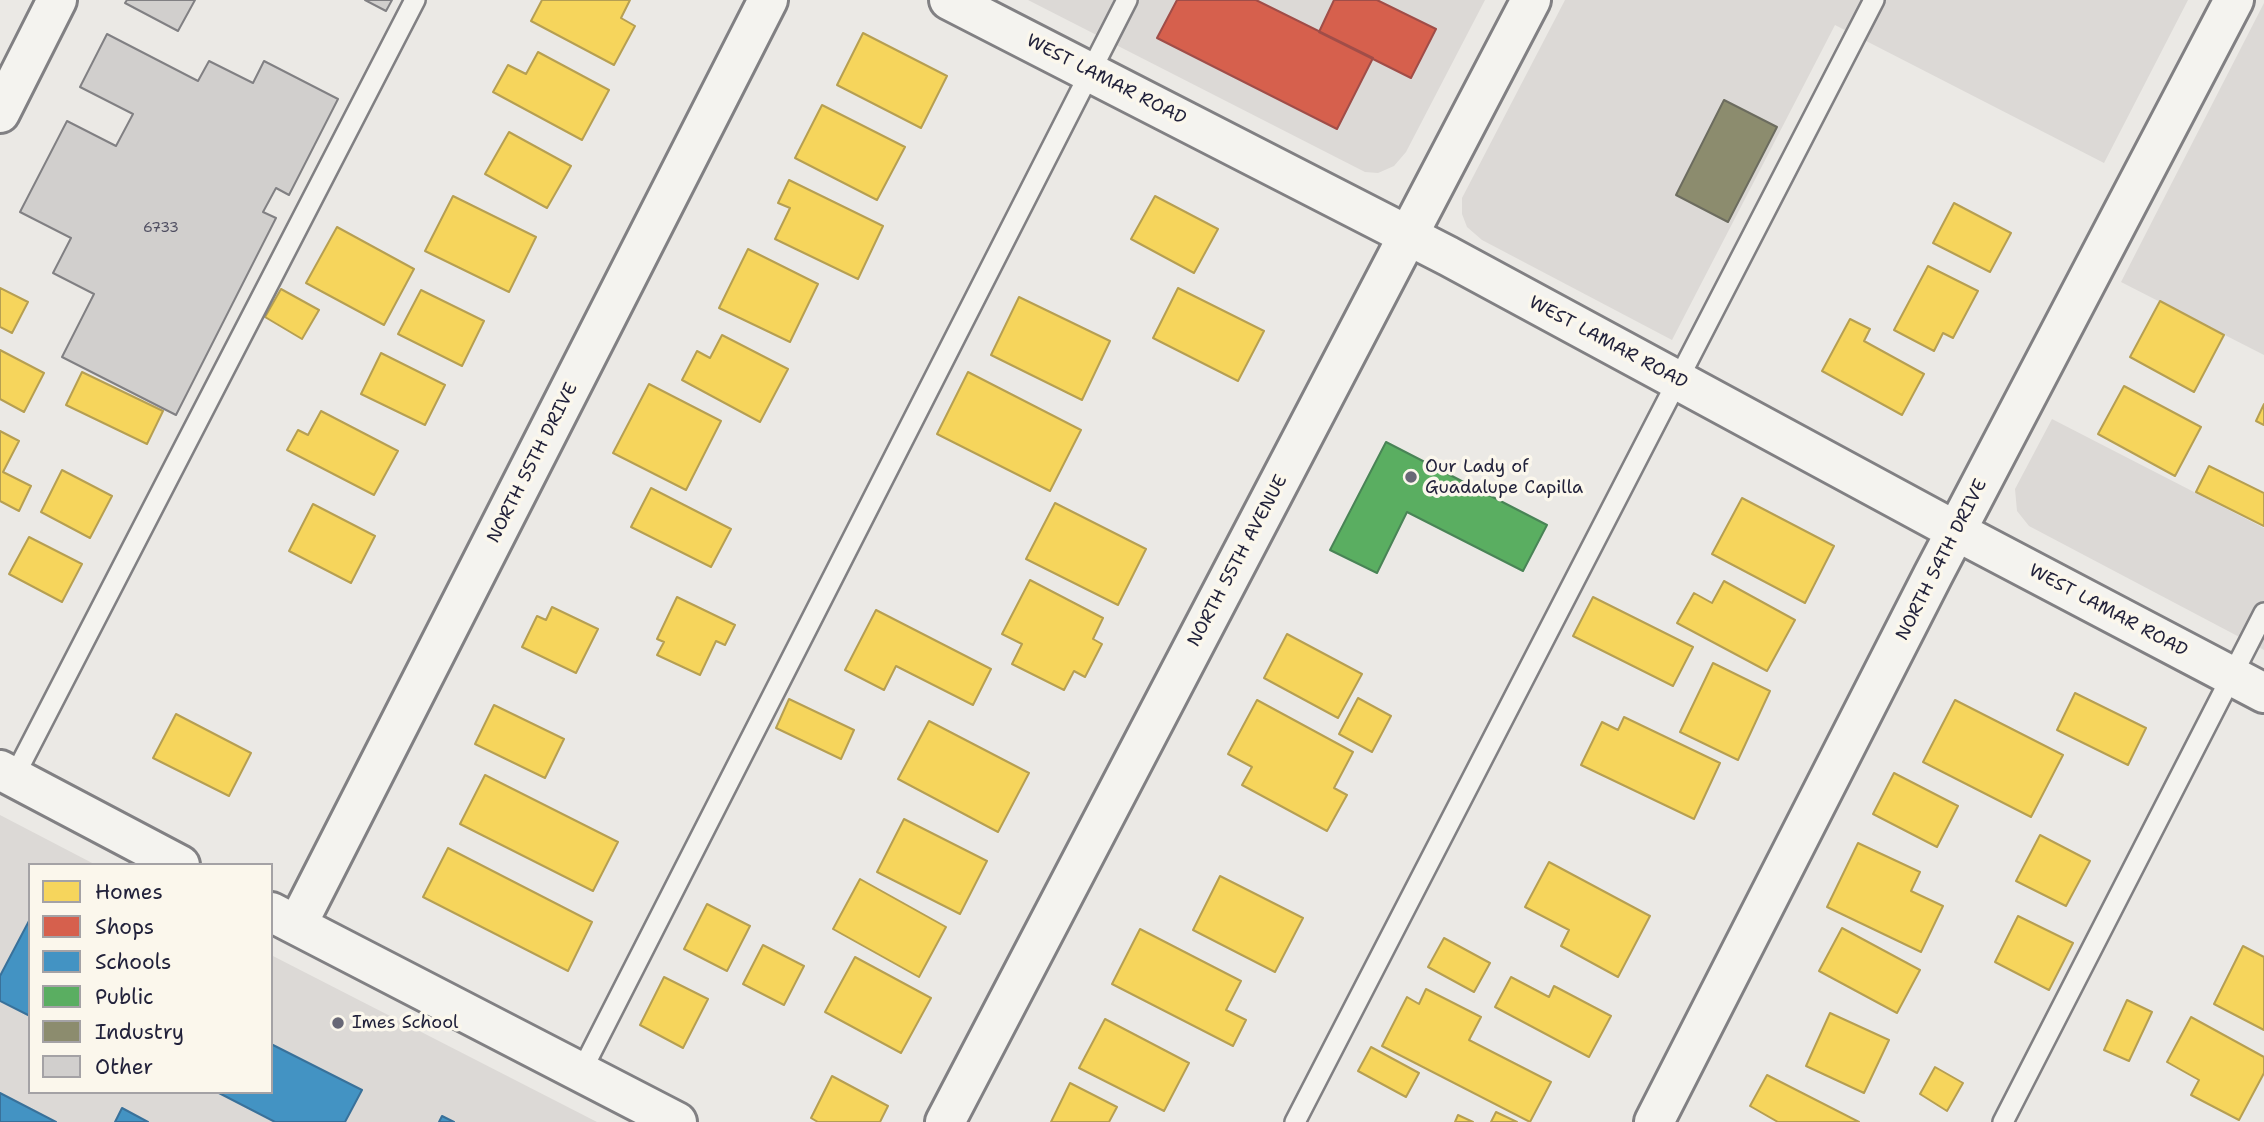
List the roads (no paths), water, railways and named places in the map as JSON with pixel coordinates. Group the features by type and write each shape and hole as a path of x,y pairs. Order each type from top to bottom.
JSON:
{"street":[{"path":"0,113 57,0"},
{"name":"NORTH 55TH DRIVE","path":"284,919 768,0"},
{"name":"WEST LAMAR ROAD","path":"949,0 1409,236 1956,531 2248,684"},
{"name":"NORTH 55TH AVENUE","path":"945,1122 1531,0"},
{"name":"NORTH 54TH DRIVE","path":"1654,1122 1956,531 2234,0"},
{"path":"7,774 176,863"},
{"path":"284,919 677,1122"}],"lane":[{"path":"7,774 415,0"},
{"path":"580,1072 1127,0"},
{"path":"1295,1122 1874,0"},
{"path":"2003,1122 2248,684 2264,613"}],"place":[{"name":"Our Lady of Guadalupe Capilla","path":"1411,477"},
{"name":"Imes School","path":"338,1023"}]}
